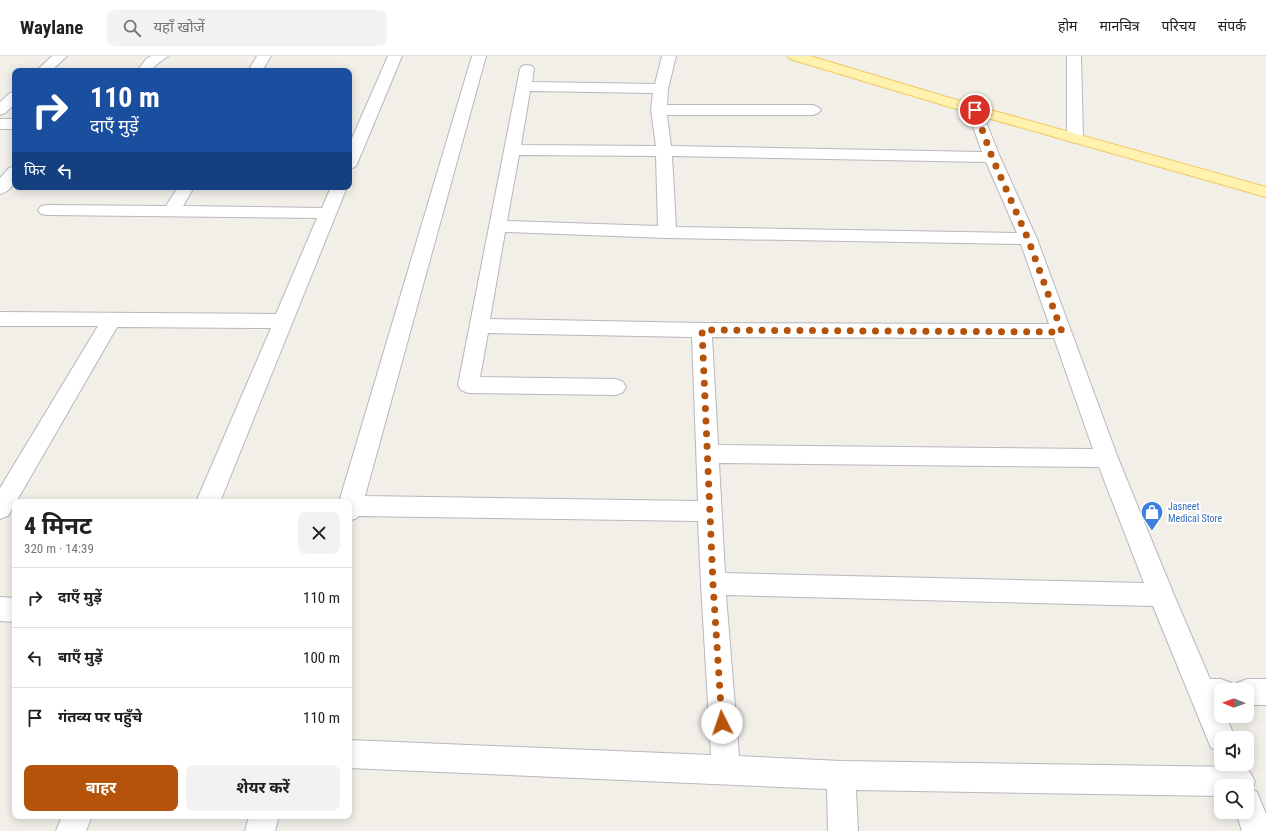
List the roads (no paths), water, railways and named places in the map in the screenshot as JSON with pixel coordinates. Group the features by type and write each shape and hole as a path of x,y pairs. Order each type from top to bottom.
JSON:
{"main road":[{"path":"795,56 975,110 1266,192"}],"street":[{"path":"46,68 60,56"},
{"path":"257,68 264,56"},
{"path":"352,157 395,56"},
{"path":"351,499 479,56"},
{"path":"667,232 664,151 659,110 661,89 669,56"},
{"path":"1074,56 1075,138"},
{"path":"616,387 468,385 526,78 661,89"},
{"path":"0,110 12,99"},
{"path":"659,110 813,110"},
{"path":"975,110 992,157 1028,239 1108,458 1161,596 1211,692 1219,731"},
{"path":"0,124 12,124"},
{"path":"512,150 664,151 992,157"},
{"path":"0,188 12,174"},
{"path":"171,211 184,190"},
{"path":"209,499 338,190"},
{"path":"47,210 328,213"},
{"path":"498,226 667,232 1028,239"},
{"path":"0,319 283,321"},
{"path":"0,509 112,319"},
{"path":"480,326 702,330 1062,332"},
{"path":"702,330 713,584 726,769"},
{"path":"707,454 1108,458"},
{"path":"352,507 711,511"},
{"path":"713,584 1161,596"},
{"path":"0,609 12,610"},
{"path":"1254,692 1266,692"},
{"path":"352,754 841,775 1214,801"},
{"path":"841,775 843,831"},
{"path":"71,831 76,819"},
{"path":"260,831 263,819"}],"place":[{"name":"Jasneet Medical Store","path":"1152,532"}]}
